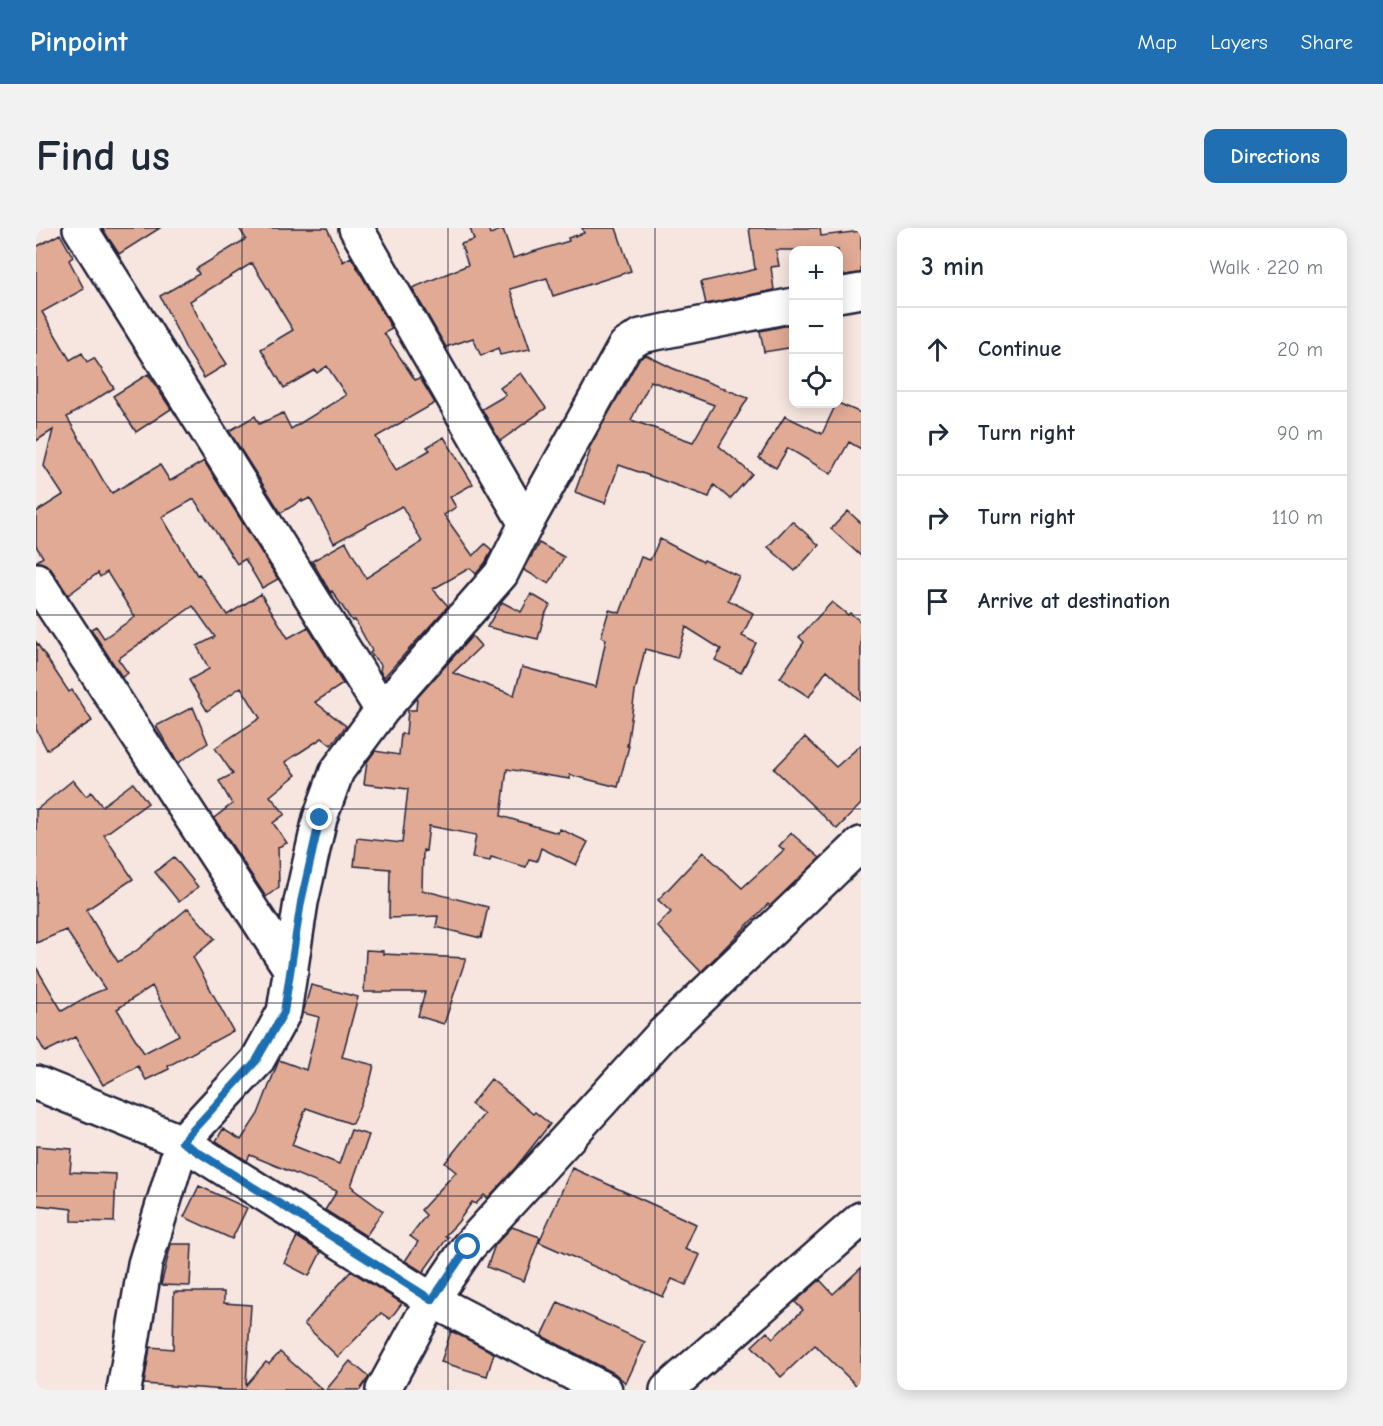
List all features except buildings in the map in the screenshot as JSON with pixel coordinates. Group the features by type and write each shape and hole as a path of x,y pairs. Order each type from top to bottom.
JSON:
{"street":[{"path":"80,228 382,710"},
{"path":"356,228 526,524"},
{"path":"843,295 861,291"},
{"path":"124,1390 145,1264 182,1142 256,1061 284,1012 301,902 320,818 337,771 382,710 501,574 526,524 625,346 641,336 789,306"},
{"path":"36,580 291,970"},
{"path":"383,1390 432,1300 468,1247 662,1035 861,844"},
{"path":"36,1083 182,1142 432,1300 605,1390"},
{"path":"667,1390 861,1219"}],"route":[{"path":"320,818 301,902 284,1012 256,1061 182,1142 432,1300 468,1247"}]}
